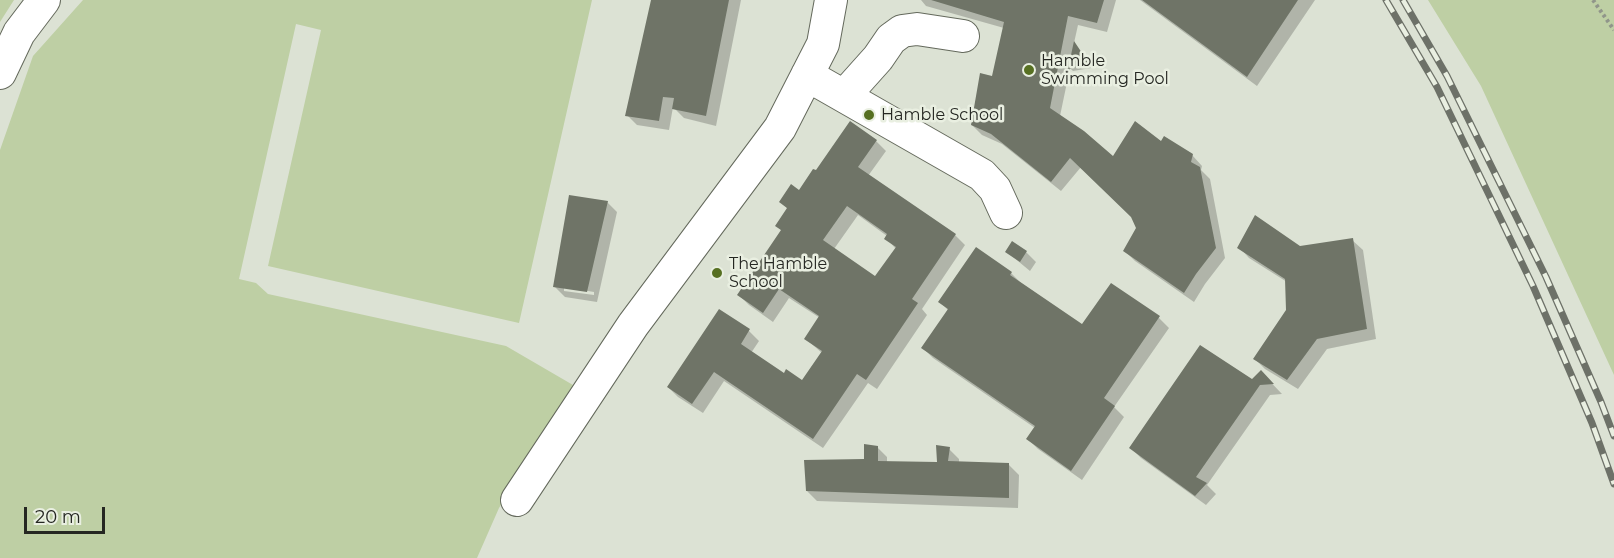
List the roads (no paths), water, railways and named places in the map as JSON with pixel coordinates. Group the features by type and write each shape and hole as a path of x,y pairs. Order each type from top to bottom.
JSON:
{"street":[{"path":"0,73 19,33 44,0"},
{"path":"517,500 633,325 780,128 823,44 831,0"},
{"path":"844,96 860,80 891,39 902,30 917,29 963,36"},
{"path":"807,75 982,175 995,189 1006,213"}],"railway":[{"path":"1386,0 1437,87 1533,286 1592,423 1614,484"},
{"path":"1403,0 1447,76 1546,277 1614,436"}],"place":[{"name":"Hamble Swimming Pool","path":"1029,70"},
{"name":"Hamble School","path":"869,115"},
{"name":"The Hamble School","path":"717,273"}]}
